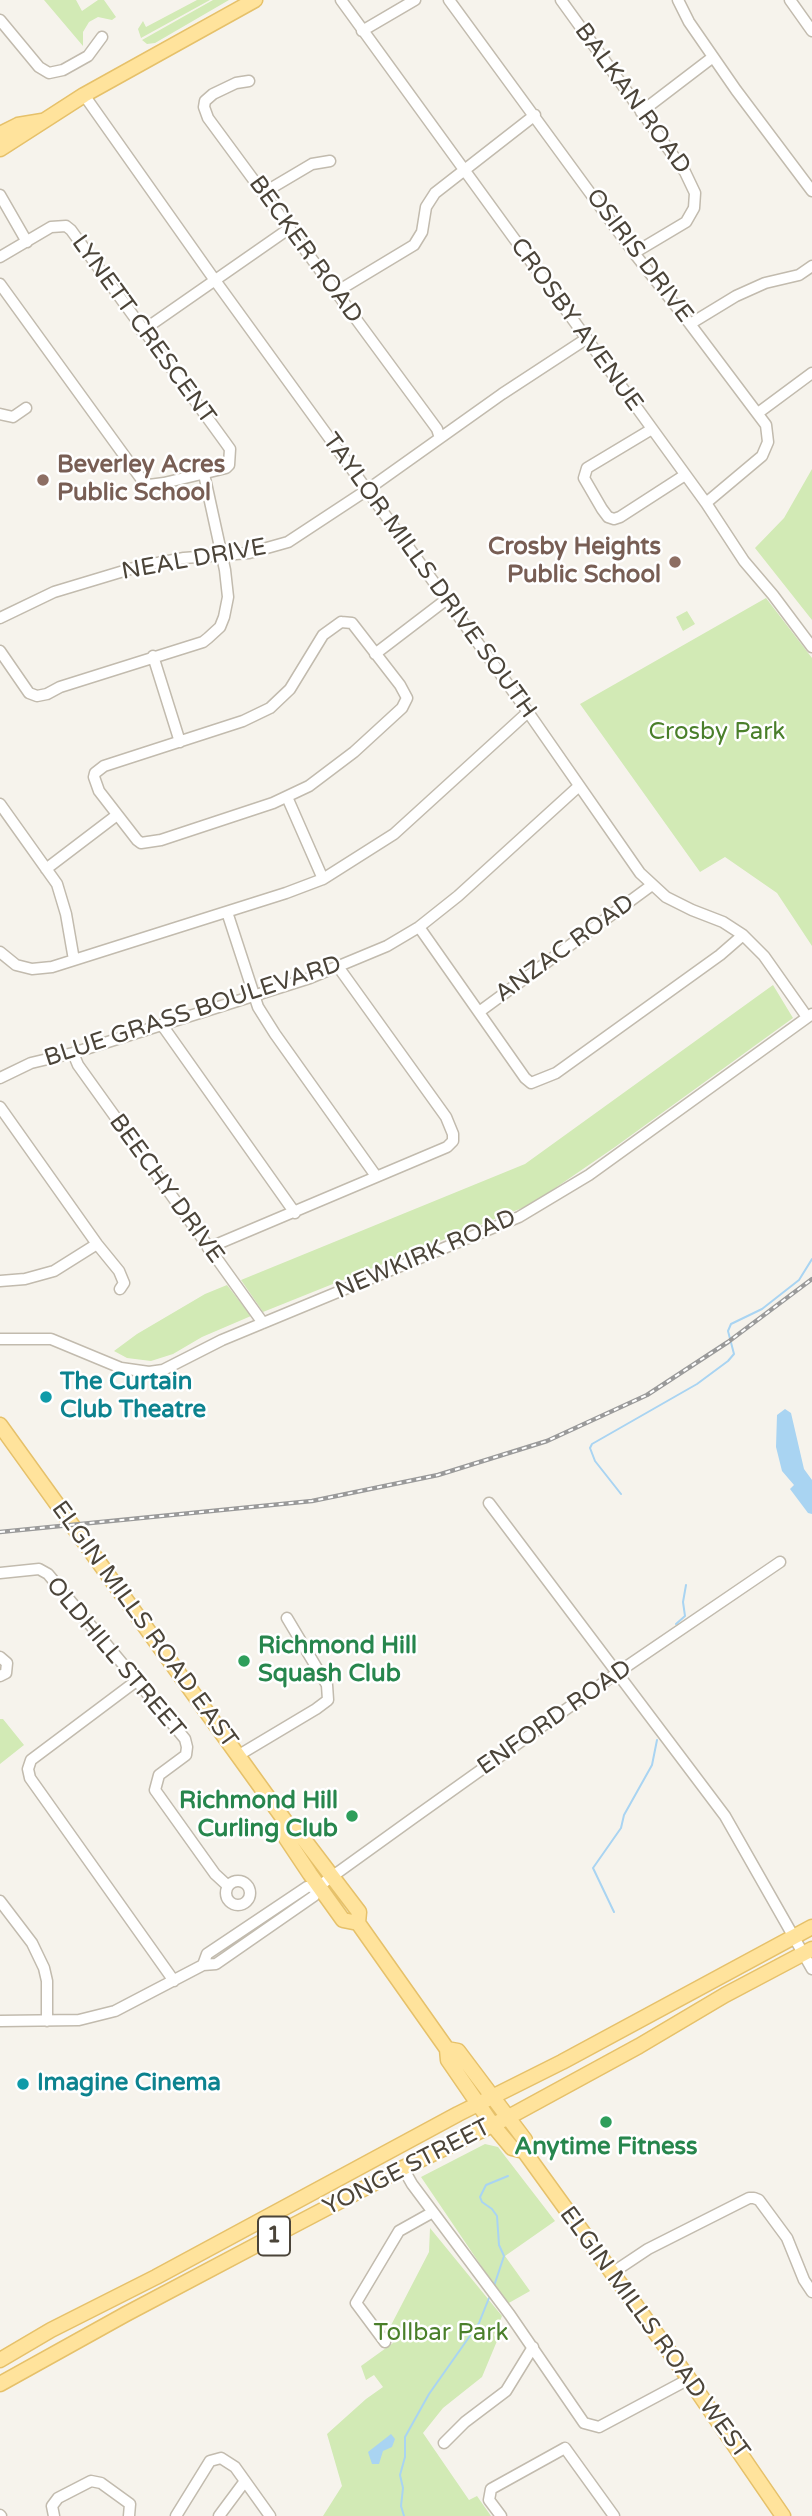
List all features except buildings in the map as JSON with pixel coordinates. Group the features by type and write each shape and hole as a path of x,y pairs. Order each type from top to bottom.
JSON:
{"main road":[{"path":"0,149 84,95 255,0"},
{"path":"0,134 18,125 43,120"},
{"name":"ELGIN MILLS ROAD EAST","path":"0,1425 288,1825 296,1829 359,1912 359,1923 447,2049 447,2060 478,2104"},
{"name":"ELGIN MILLS ROAD EAST","path":"288,1825 286,1838 343,1920 359,1923"},
{"name":"YONGE STREET","path":"0,2360 51,2330 156,2277 348,2172 493,2098 812,1927"},
{"name":"YONGE STREET","path":"0,2384 125,2314 403,2168 507,2118 808,1951"},
{"name":"ELGIN MILLS ROAD EAST","path":"447,2049 458,2051 507,2118"},
{"name":"ELGIN MILLS ROAD WEST","path":"478,2104 512,2148 524,2151 689,2379 783,2516"},
{"name":"ELGIN MILLS ROAD WEST","path":"507,2118 525,2141 524,2151"}],"street":[{"name":"CROSBY AVENUE","path":"341,0 706,503 744,561 774,595 812,648"},
{"path":"362,31 415,0"},
{"name":"OSIRIS DRIVE","path":"449,0 634,253 758,413 768,433 768,442 762,456 706,503"},
{"name":"BALKAN ROAD","path":"561,0 691,181 695,201 692,214 686,222 634,253"},
{"path":"678,0 689,22 713,57 812,191"},
{"path":"790,0 812,31"},
{"path":"0,20 39,67 49,73 64,70 88,56 102,37"},
{"path":"642,112 713,57"},
{"name":"BECKER ROAD","path":"249,81 236,83 213,93 205,101 205,112 437,429 440,438"},
{"name":"TAYLOR MILLS DRIVE SOUTH","path":"84,95 528,712 621,849 666,897 723,922 743,935 764,956 809,1016"},
{"path":"336,292 414,245 422,232 428,202 435,193 534,115"},
{"path":"263,193 312,164 330,161"},
{"path":"0,195 27,242"},
{"name":"LYNETT CRESCENT","path":"0,257 51,227 66,226 77,236 142,331 230,449 229,465 226,468 156,485 149,485 142,480 0,284"},
{"path":"142,331 290,228"},
{"path":"690,324 736,296 765,283 799,275 812,266"},
{"name":"NEAL DRIVE","path":"0,618 54,592 137,566 184,558 266,550 288,542 586,339"},
{"path":"758,413 812,373"},
{"path":"0,414 13,417 26,408"},
{"path":"652,429 587,468 584,478 602,509 608,517 620,517 685,475"},
{"path":"0,651 29,693 37,696 202,642 219,627 228,607 228,589 204,474"},
{"path":"375,654 447,600"},
{"path":"341,622 352,623 375,654 405,692 407,698 402,708 328,773 287,797 161,840 146,842 137,839 99,791 94,777 104,766 243,721 270,708 290,689 318,641 329,629 341,622"},
{"path":"153,656 180,742"},
{"path":"0,952 16,965 32,969 52,967 323,879 394,834 528,712"},
{"name":"BLUE GRASS BOULEVARD","path":"0,1078 31,1063 73,1053 339,968 387,946 419,927 477,880 579,786"},
{"path":"287,797 323,879"},
{"path":"0,804 57,884 74,960"},
{"path":"47,869 117,815"},
{"name":"ANZAC ROAD","path":"479,1012 652,885"},
{"path":"227,912 253,995 275,1034 376,1176"},
{"path":"419,927 531,1083 556,1073 720,955 743,935"},
{"path":"208,1248 447,1147 453,1141 446,1117 339,968"},
{"name":"NEWKIRK ROAD","path":"0,1339 51,1339 121,1368 149,1372 182,1362 222,1340 519,1217 589,1175 809,1016"},
{"path":"162,1025 295,1213"},
{"name":"BEECHY DRIVE","path":"73,1053 78,1065 263,1323"},
{"path":"0,1107 119,1271 124,1283 120,1289"},
{"path":"0,1281 26,1279 54,1271 97,1244"},
{"path":"489,1503 724,1816 794,1937 808,1951 812,1969"},
{"name":"ENFORD ROAD","path":"0,2021 79,2020 115,2011 204,1965 207,1954 307,1887 319,1886 617,1673 779,1562"},
{"name":"OLDHILL STREET","path":"0,1573 39,1569 48,1574 185,1739 186,1755 159,1775 155,1790 215,1874 228,1886"},
{"path":"239,1755 324,1705 328,1700 327,1685 287,1618"},
{"path":"0,1657 7,1663 6,1673 0,1676"},
{"path":"135,1682 31,1760 28,1769 30,1778 174,1981"},
{"path":"0,1901 38,1954 44,1968 47,1981 47,2021"},
{"path":"403,2168 533,2347 584,2423 599,2427 689,2379"},
{"path":"612,2273 648,2249 749,2198 759,2200 787,2238 804,2280 812,2292"},
{"path":"385,2342 356,2303 399,2231 433,2211"},
{"path":"444,2443 465,2422 506,2391 533,2347"},
{"path":"501,2516 489,2500 491,2489 565,2448 614,2516"},
{"path":"176,2516 210,2461 221,2458 235,2467 270,2516"},
{"path":"54,2516 52,2506 58,2498 91,2481 101,2483 130,2504 129,2516"},
{"path":"219,2516 245,2481"}],"green space":[{"path":"44,0 76,0 82,11 98,0 104,0 116,17 112,20 98,17 89,22 83,32 83,46"},
{"path":"197,0 210,0 141,38 138,29 143,21 146,27"},
{"path":"213,0 229,0 155,43 147,44 142,40"},
{"path":"812,469 812,620 755,548 784,518"},
{"name":"Crosby Park","path":"766,598 812,658 812,946 777,893 725,857 700,872 580,704"},
{"path":"687,611 695,624 683,631 676,617"},
{"path":"773,985 793,1018 532,1204 263,1312 241,1280 525,1164"},
{"path":"227,1285 251,1316 202,1337 173,1354 151,1361 127,1358 114,1351 137,1334 205,1294"},
{"path":"0,1719 3,1719 24,1745 0,1764"},
{"path":"485,2144 498,2147 555,2221 505,2256 530,2291 507,2304 421,2177"},
{"name":"Tollbar Park","path":"430,2228 502,2316 494,2335 497,2341 482,2377 443,2408 423,2433 469,2500 477,2496 491,2516 323,2516 342,2486 327,2434 383,2387 374,2375 366,2380 361,2366 393,2343 387,2333 429,2252"}],"water":[{"path":"785,1409 791,1413 804,1469 812,1480 812,1514 808,1513 790,1489 794,1485 782,1471 776,1447 777,1415"},
{"path":"391,2434 395,2439 392,2447 383,2451 379,2464 372,2464 368,2452"}],"waterway":[{"path":"621,1494 595,1461 590,1448 592,1444 697,1384 728,1361 734,1354 728,1331 731,1324 762,1309 799,1280 812,1259"},
{"path":"676,1624 685,1616 683,1602 686,1585"},
{"path":"614,1912 593,1868 621,1828 624,1815 652,1765 657,1740"},
{"path":"494,2286 504,2256 499,2245 497,2216 480,2197 486,2185 508,2176"},
{"path":"404,2516 400,2475 405,2457 405,2437 429,2394 479,2323 489,2298"}],"railway":[{"path":"0,1532 312,1501 438,1475 547,1441 647,1395 728,1342 812,1279"}],"place":[{"name":"Beverley Acres Public School","path":"43,480"},
{"name":"Crosby Heights Public School","path":"675,562"},
{"name":"The Curtain Club Theatre","path":"46,1397"},
{"name":"Richmond Hill Squash Club","path":"244,1661"},
{"name":"Richmond Hill Curling Club","path":"352,1816"},
{"name":"Imagine Cinema","path":"23,2084"},
{"name":"Anytime Fitness","path":"606,2122"}]}
